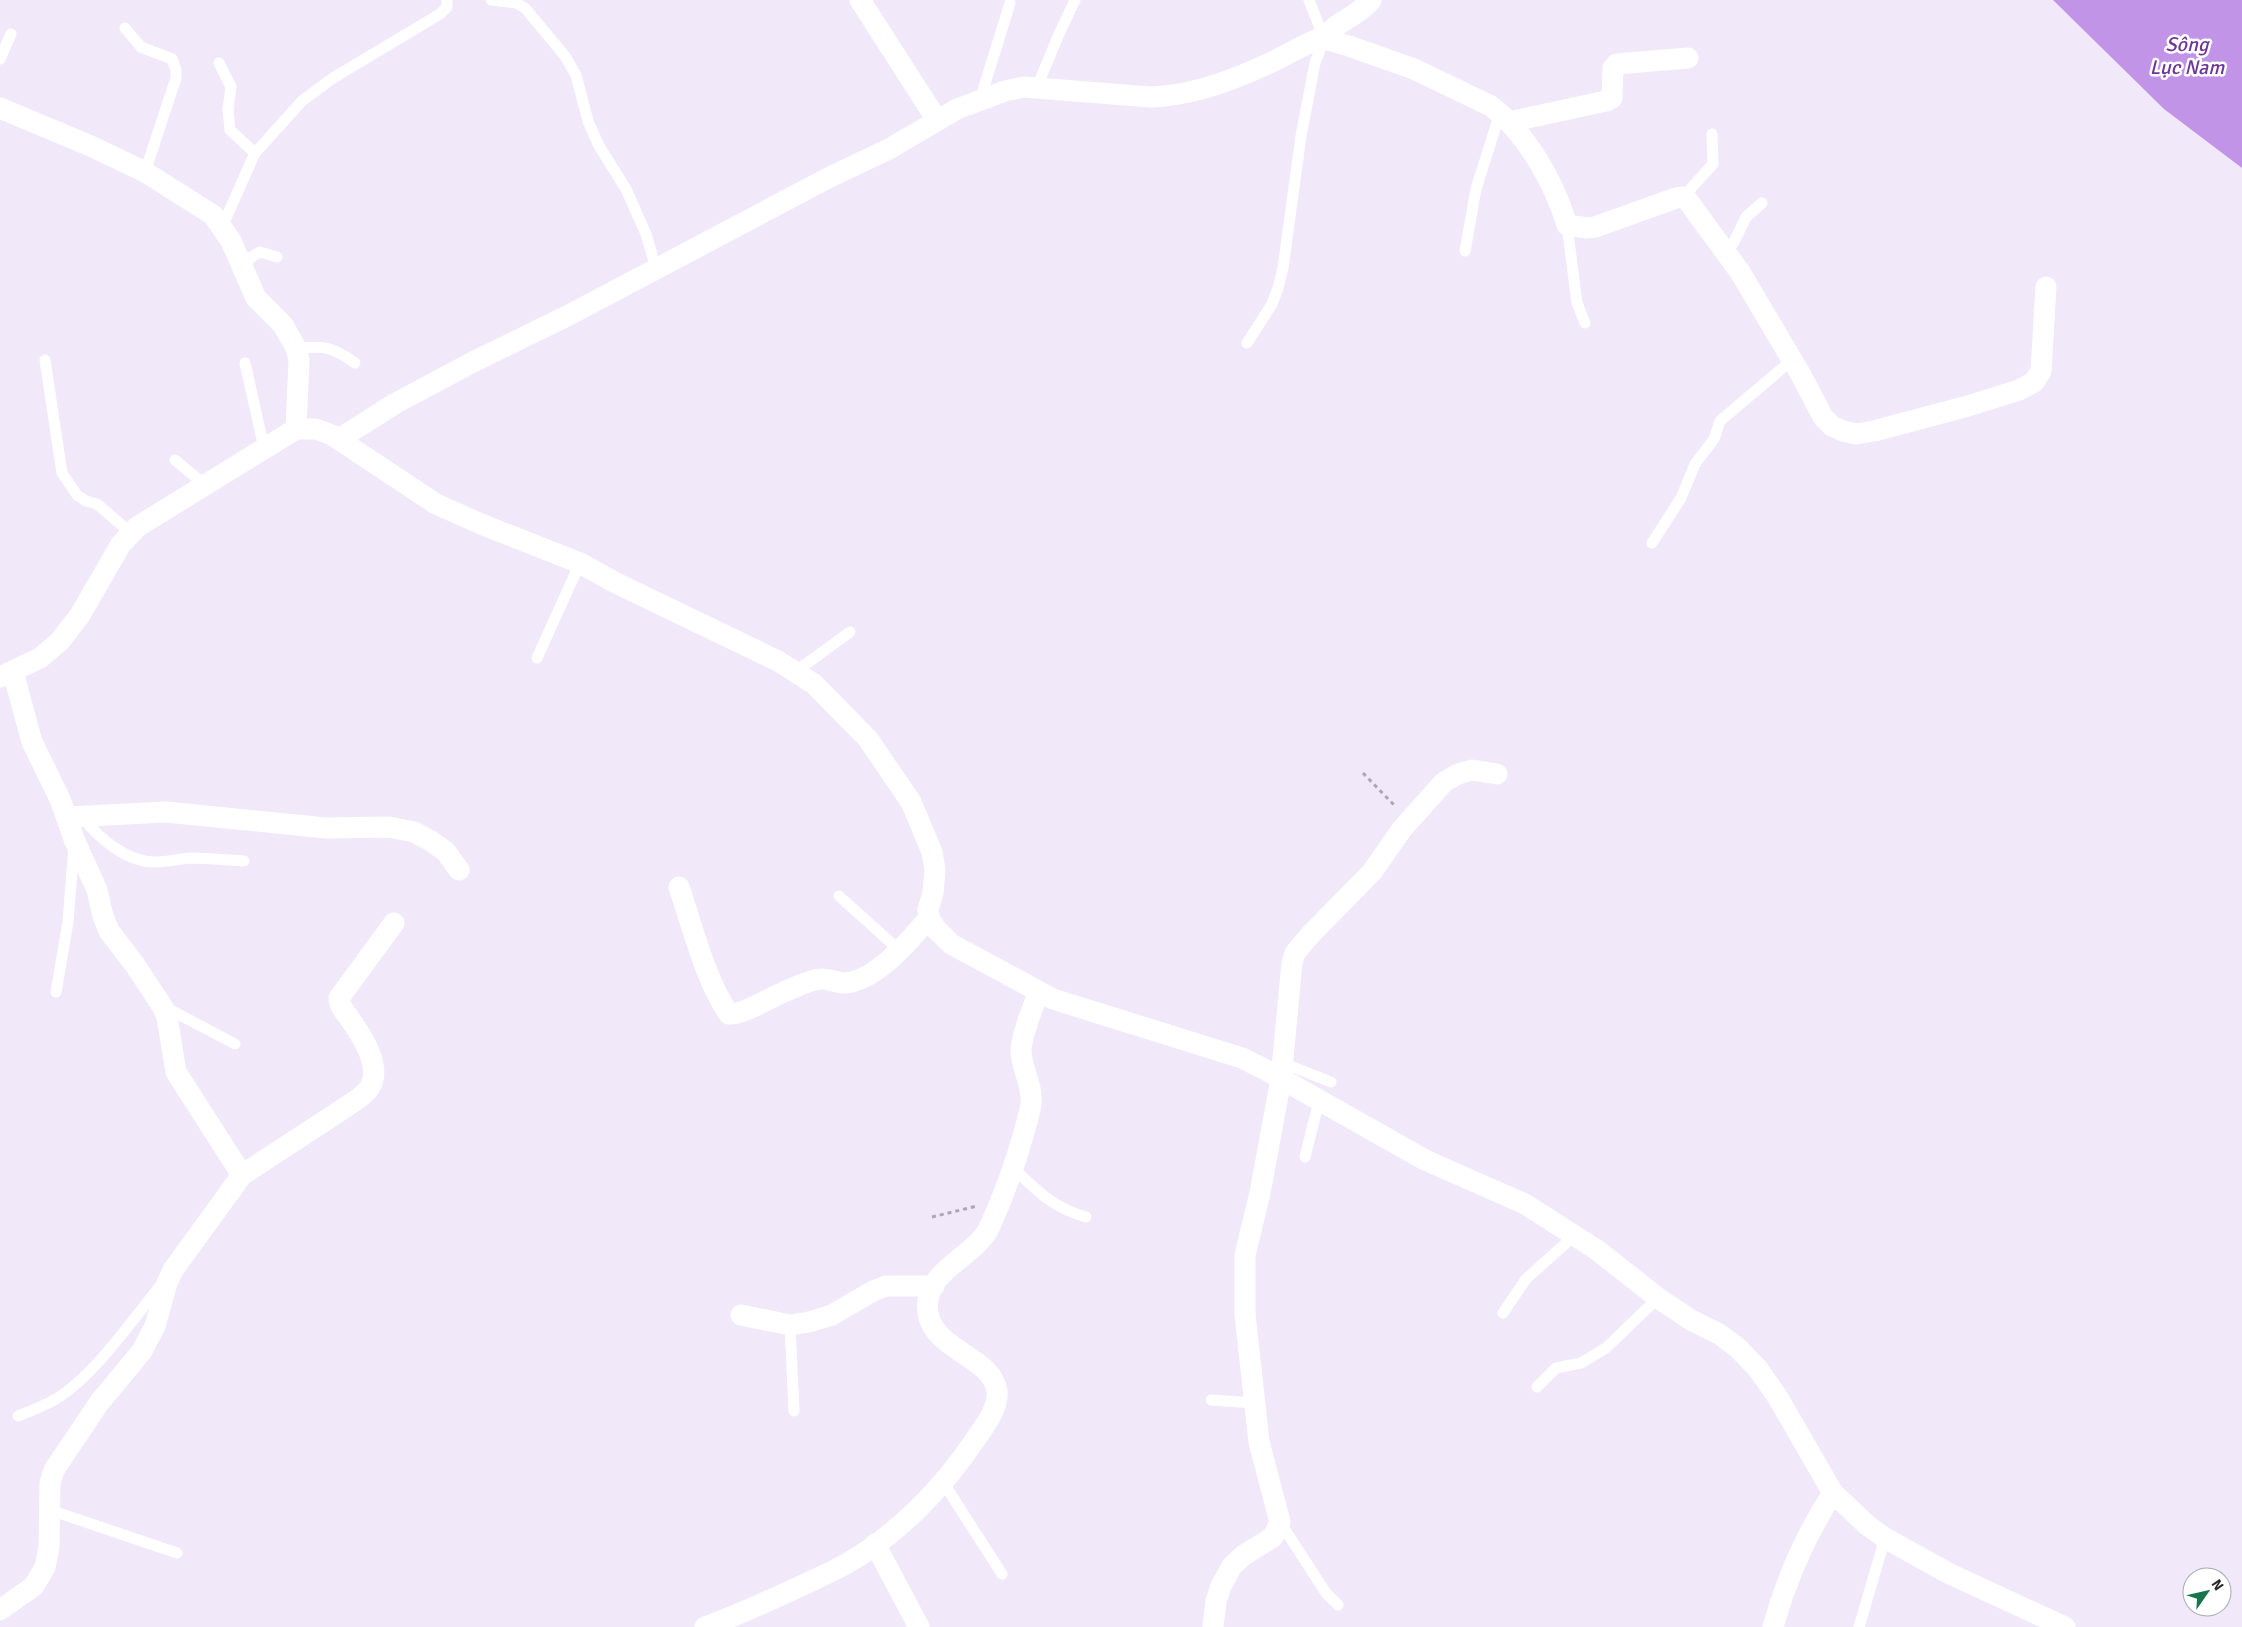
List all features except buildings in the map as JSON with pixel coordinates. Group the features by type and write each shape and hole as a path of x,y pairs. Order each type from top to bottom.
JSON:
{"street":[{"path":"860,0 937,120"},
{"path":"1324,40 1329,31 1359,13 1371,0"},
{"path":"339,439 404,399 830,177 889,149 937,120 980,100 1024,87 1169,97 1188,93 1242,75 1316,40 1349,46 1433,77 1491,106 1505,118 1525,142 1550,183 1567,225 1587,228 1595,227 1668,200 1683,197 1688,201 1740,272 1823,417 1832,426 1843,431 1856,434 1874,431 1968,406 2018,390 2034,382 2042,371 2046,287"},
{"path":"1505,118 1606,101 1612,98 1612,68 1617,64 1688,58"},
{"path":"0,108 145,172 213,215 222,227 256,298 283,325 296,348 299,360 296,429"},
{"path":"242,1174 176,1072 167,1017 162,1006 135,965 109,931 103,916 97,890 74,839 75,817 60,799 32,742 6,674 40,658 60,642 80,615 121,544 131,533 169,506 296,429 316,429 339,439 436,504 580,563 614,582 778,661 814,684 868,739 911,802 929,845 935,870 928,910 929,918 936,929 951,944 1053,999 1282,1071 1319,1101 1425,1160 1525,1204 1575,1235 1658,1298 1691,1320 1719,1334 1738,1348 1758,1369 1778,1396 1833,1493 1885,1538 1948,1573 2065,1627"},
{"path":"1213,1627 1216,1601 1221,1586 1232,1566 1244,1555 1273,1537 1280,1522 1259,1442 1245,1314 1244,1255 1260,1193 1282,1071 1292,963 1295,953 1331,912 1372,872 1410,820 1444,782 1458,774 1472,770 1498,774"},
{"path":"75,817 166,812 326,828 389,827 414,832 431,841 446,852 458,870"},
{"path":"678,886 706,966 722,1004 730,1014 738,1014 749,1007 784,992 821,979 846,983 860,979 885,964 929,918"},
{"path":"0,1610 34,1586 45,1567 50,1547 50,1483 54,1470 99,1403 142,1351 155,1326 167,1283 174,1270 242,1174 349,1105 363,1095 372,1084 373,1072 367,1046 342,1007 339,998 394,924"},
{"path":"705,1627 742,1613 846,1564 875,1544 899,1526 943,1482 963,1458 988,1421 997,1401 997,1390 987,1372 958,1351 932,1326 928,1314 928,1299 941,1276 984,1237 1012,1167 1031,1104 1021,1051 1038,992"},
{"path":"741,1315 790,1324 809,1322 832,1315 873,1291 886,1286 934,1286"},
{"path":"1772,1627 1778,1606 1801,1550 1815,1520 1833,1493"},
{"path":"875,1544 919,1627"}],"lane":[{"path":"222,227 255,153 302,101 334,78 440,14 447,7 447,0"},
{"path":"491,0 516,3 525,8 565,56 580,86 588,121 599,146 626,190 646,234 656,268"},
{"path":"1037,87 1075,0"},
{"path":"1247,343 1272,304 1283,268 1301,136 1314,63 1324,40 1309,0"},
{"path":"980,100 1010,3"},
{"path":"125,28 141,47 172,59 176,70 174,88 145,172"},
{"path":"0,59 10,34"},
{"path":"219,63 231,87 228,109 230,130 255,153"},
{"path":"1465,252 1476,189 1505,118"},
{"path":"1683,197 1713,164 1712,134"},
{"path":"1725,252 1734,242 1746,217 1762,203"},
{"path":"1567,225 1577,303 1585,323"},
{"path":"243,270 250,258 260,252 277,257"},
{"path":"296,348 324,346 339,351 355,363"},
{"path":"45,360 62,473 77,496 98,504 131,533"},
{"path":"1652,542 1681,498 1695,464 1714,439 1720,421 1792,360"},
{"path":"245,363 264,448"},
{"path":"175,460 204,484"},
{"path":"537,658 580,563"},
{"path":"796,672 850,632"},
{"path":"75,817 97,836 120,851 140,860 155,862 188,858 244,861"},
{"path":"56,992 68,922 74,839"},
{"path":"839,896 899,950"},
{"path":"162,1006 235,1044"},
{"path":"1282,1071 1331,1082"},
{"path":"1305,1158 1319,1101"},
{"path":"1012,1167 1046,1200 1067,1211 1086,1217"},
{"path":"1503,1313 1526,1279 1575,1235"},
{"path":"18,1416 45,1405 72,1387 116,1340 174,1270"},
{"path":"1537,1387 1556,1368 1581,1363 1606,1348 1658,1298"},
{"path":"790,1324 794,1411"},
{"path":"1211,1400 1254,1403"},
{"path":"943,1482 1002,1574"},
{"path":"50,1510 177,1553"},
{"path":"1280,1522 1326,1592 1338,1605"},
{"path":"1858,1627 1885,1538"},
{"path":"1203,1627 1205,1618 1216,1601"}],"path":[{"path":"1363,773 1410,820"},
{"path":"932,1217 1000,1200"}],"water":[{"name":"Sông Lục Nam","path":"2053,0 2242,0 2242,168 2164,109"}]}
